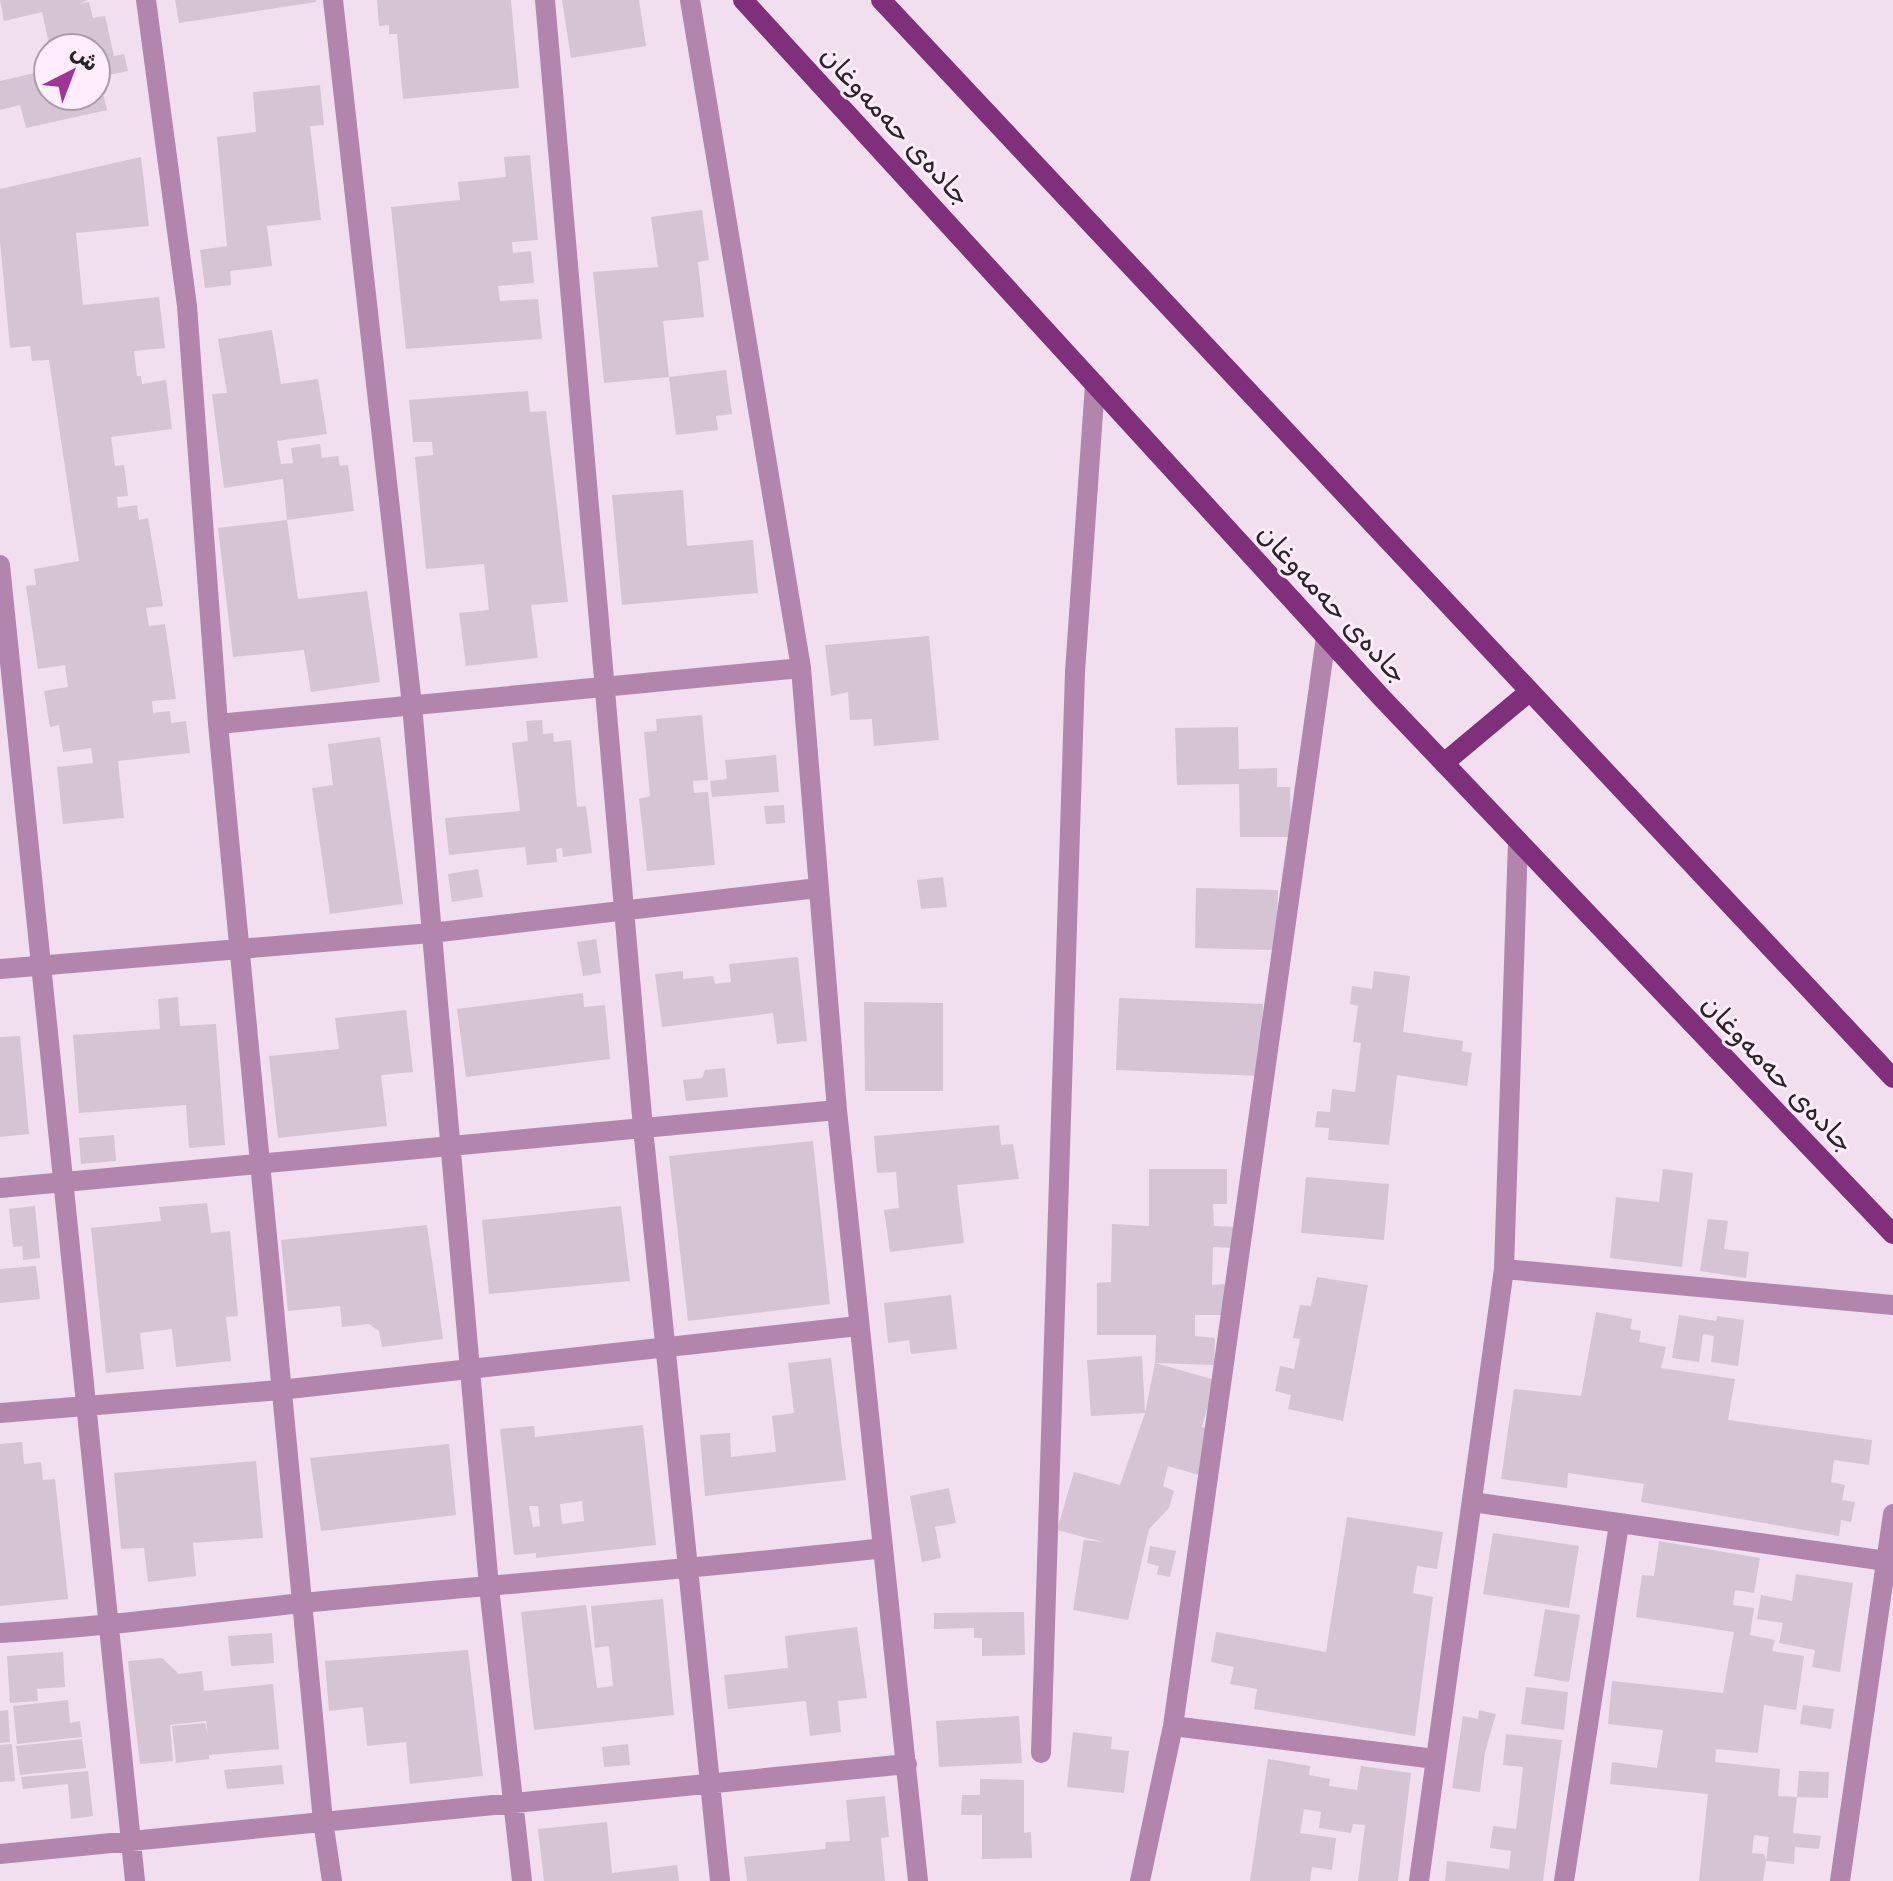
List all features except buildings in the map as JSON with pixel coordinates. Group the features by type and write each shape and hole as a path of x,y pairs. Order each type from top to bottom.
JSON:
{"main road":[{"name":"جادەی حەمەوغان","path":"743,0 1326,637 1893,1234"},
{"path":"881,0 1893,1078"},
{"path":"1444,763 1529,692"}],"street":[{"path":"146,0 187,306 218,724 258,1165 323,1821 332,1881"},
{"path":"333,0 412,705 431,933 454,1148 489,1587 522,1881"},
{"path":"545,0 643,1128 720,1881"},
{"path":"690,0 801,668 837,1110 918,1881"},
{"path":"1041,1753 1075,672 1095,384"},
{"path":"0,565 4,640 64,1181 135,1881"},
{"path":"1140,1881 1173,1726 1326,637"},
{"path":"218,724 801,668"},
{"path":"1419,1881 1504,1269 1518,841"},
{"path":"0,969 431,933 818,888"},
{"path":"0,1188 837,1110"},
{"path":"1504,1269 1893,1305"},
{"path":"0,1413 280,1390 858,1326"},
{"path":"1472,1502 1886,1561"},
{"path":"1840,1881 1893,1514"},
{"path":"1564,1881 1619,1524"},
{"path":"0,1633 109,1626 302,1603 688,1571 883,1548"},
{"path":"1173,1726 1435,1759"},
{"path":"0,1854 907,1764"}]}
